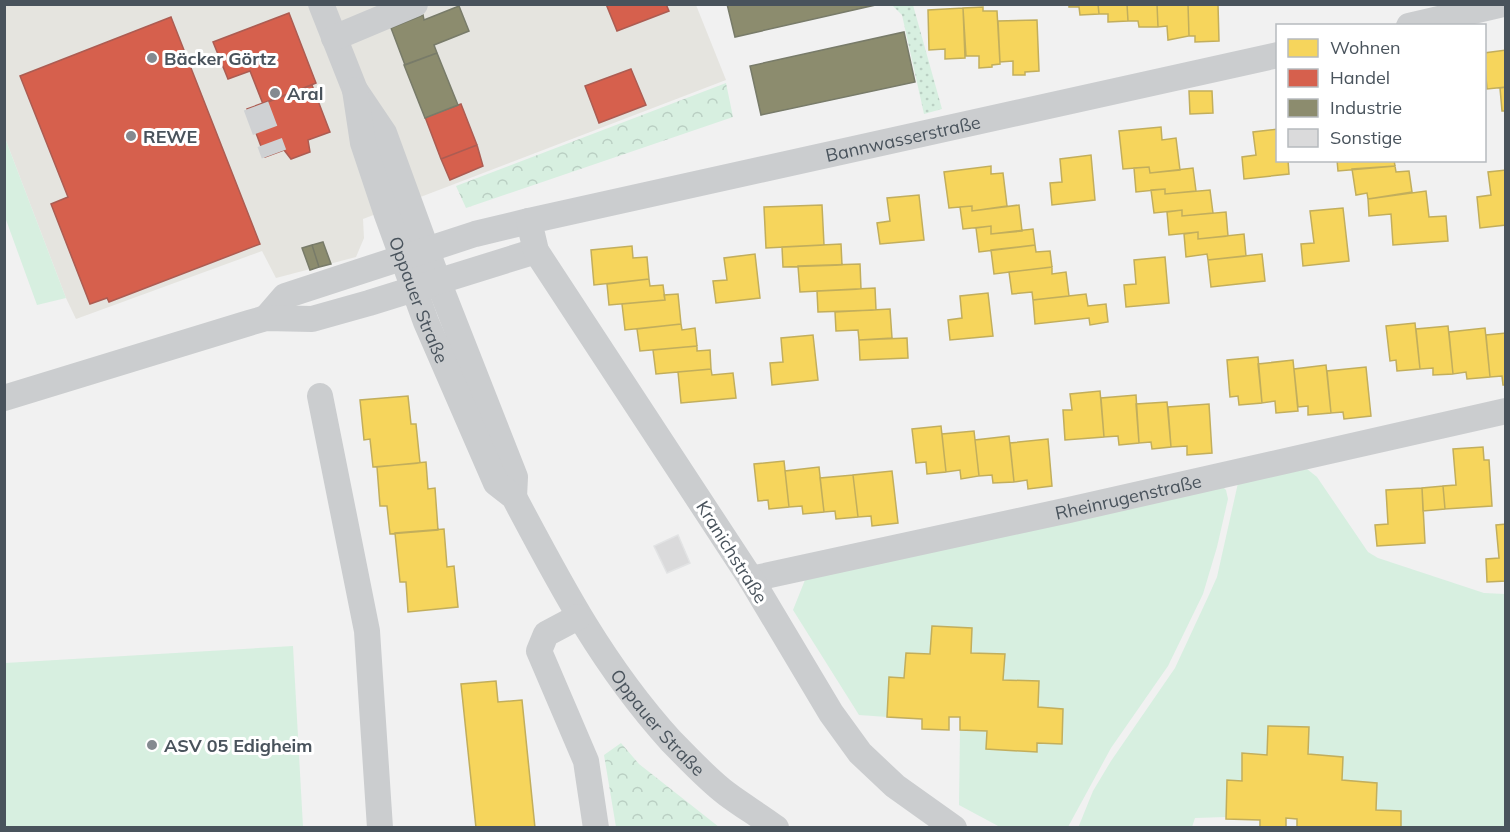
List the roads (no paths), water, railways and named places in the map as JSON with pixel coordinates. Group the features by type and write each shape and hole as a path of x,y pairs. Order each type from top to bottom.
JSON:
{"street":[{"name":"Oppauer Straße","path":"321,4 355,90 384,132 438,281 515,477 514,497"},
{"path":"334,38 415,4"},
{"path":"1418,24 1503,4"},
{"name":"Bannwasserstraße","path":"266,318 285,296 475,234 1276,55"},
{"name":"Oppauer Straße","path":"355,90 363,142 403,258 426,322 496,483 514,497 578,617 648,715 726,794 776,828"},
{"path":"4,398 266,318 312,319 415,290 536,251 529,221"},
{"name":"Kranichstraße","path":"536,251 750,579 831,713 860,753 895,786 954,828"},
{"path":"320,396 367,631 380,828"},
{"name":"Rheinrugenstraße","path":"750,579 1069,510 1506,411"},
{"path":"578,617 546,634 539,651 586,761 596,828"}],"tunnel":[{"path":"256,106 274,154"}],"place":[{"name":"Bäcker Görtz","path":"152,58"},
{"name":"Aral","path":"275,93"},
{"name":"REWE","path":"131,136"},
{"name":"ASV 05 Edigheim","path":"152,745"}]}
